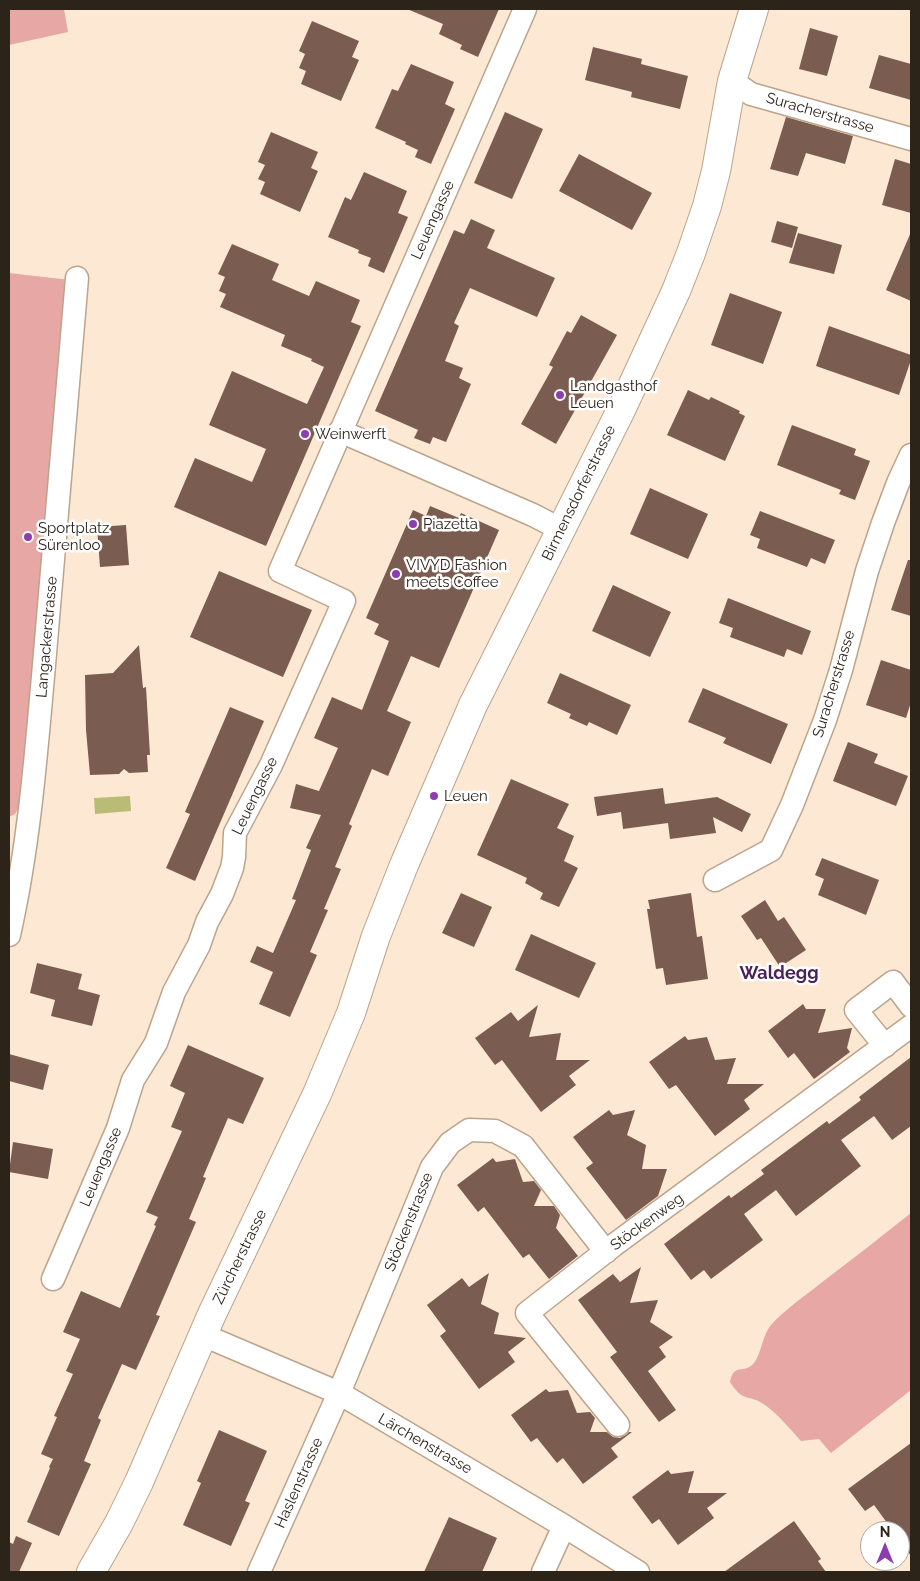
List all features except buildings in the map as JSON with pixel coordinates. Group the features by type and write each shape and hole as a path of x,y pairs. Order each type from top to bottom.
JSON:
{"main road":[{"name":"Birmensdorferstrasse","path":"376,936 404,865 473,705 562,530 654,340 691,253 707,206 716,171 732,80 754,9"},
{"name":"Zürcherstrasse","path":"91,1572 119,1523 139,1482 204,1335 298,1137 351,1013 376,936"}],"street":[{"name":"Leuengasse","path":"53,1279 118,1128 133,1080 156,1043 174,992 199,945 207,922 222,894 232,868 234,833 271,765 344,602 280,571 525,9"},
{"name":"Suracherstrasse","path":"732,80 751,94 911,139"},
{"name":"Langackerstrasse","path":"9,935 19,890 18,832 59,506 77,278"},
{"path":"340,431 533,514 562,530"},
{"name":"Suracherstrasse","path":"715,880 771,850 792,805 825,720 841,670 867,572 883,523 911,455"},
{"path":"885,1046 856,1010 893,982 911,1006"},
{"name":"Stöckenweg","path":"618,1425 527,1313 606,1252 911,1026"},
{"name":"Stöckenstrasse","path":"339,1393 432,1167 450,1143 469,1130 495,1131 523,1146 606,1252"},
{"name":"Lärchenstrasse","path":"204,1335 339,1393 638,1572"},
{"name":"Haslenstrasse","path":"259,1572 339,1393"},
{"path":"542,1572 564,1526"}],"shaded area":[{"path":"9,9 64,9 68,32 9,45"},
{"name":"Sportplatz Sürenloo","path":"9,273 70,280 21,804 15,814 9,817"},
{"path":"130,796 131,811 95,814 94,798"},
{"path":"911,1213 911,1390 831,1453 819,1439 801,1441 770,1409 759,1401 739,1393 730,1382 732,1376 737,1370 747,1368 754,1363 768,1329 782,1314"}],"place":[{"name":"Landgasthof Leuen","path":"560,395"},
{"name":"Weinwerft","path":"305,434"},
{"name":"Piazetta","path":"413,524"},
{"name":"Sportplatz Sürenloo","path":"28,537"},
{"name":"VIVYD Fashion meets Coffee","path":"396,574"},
{"name":"Leuen","path":"434,796"}],"district":[{"name":"Waldegg","path":"779,974"}]}
